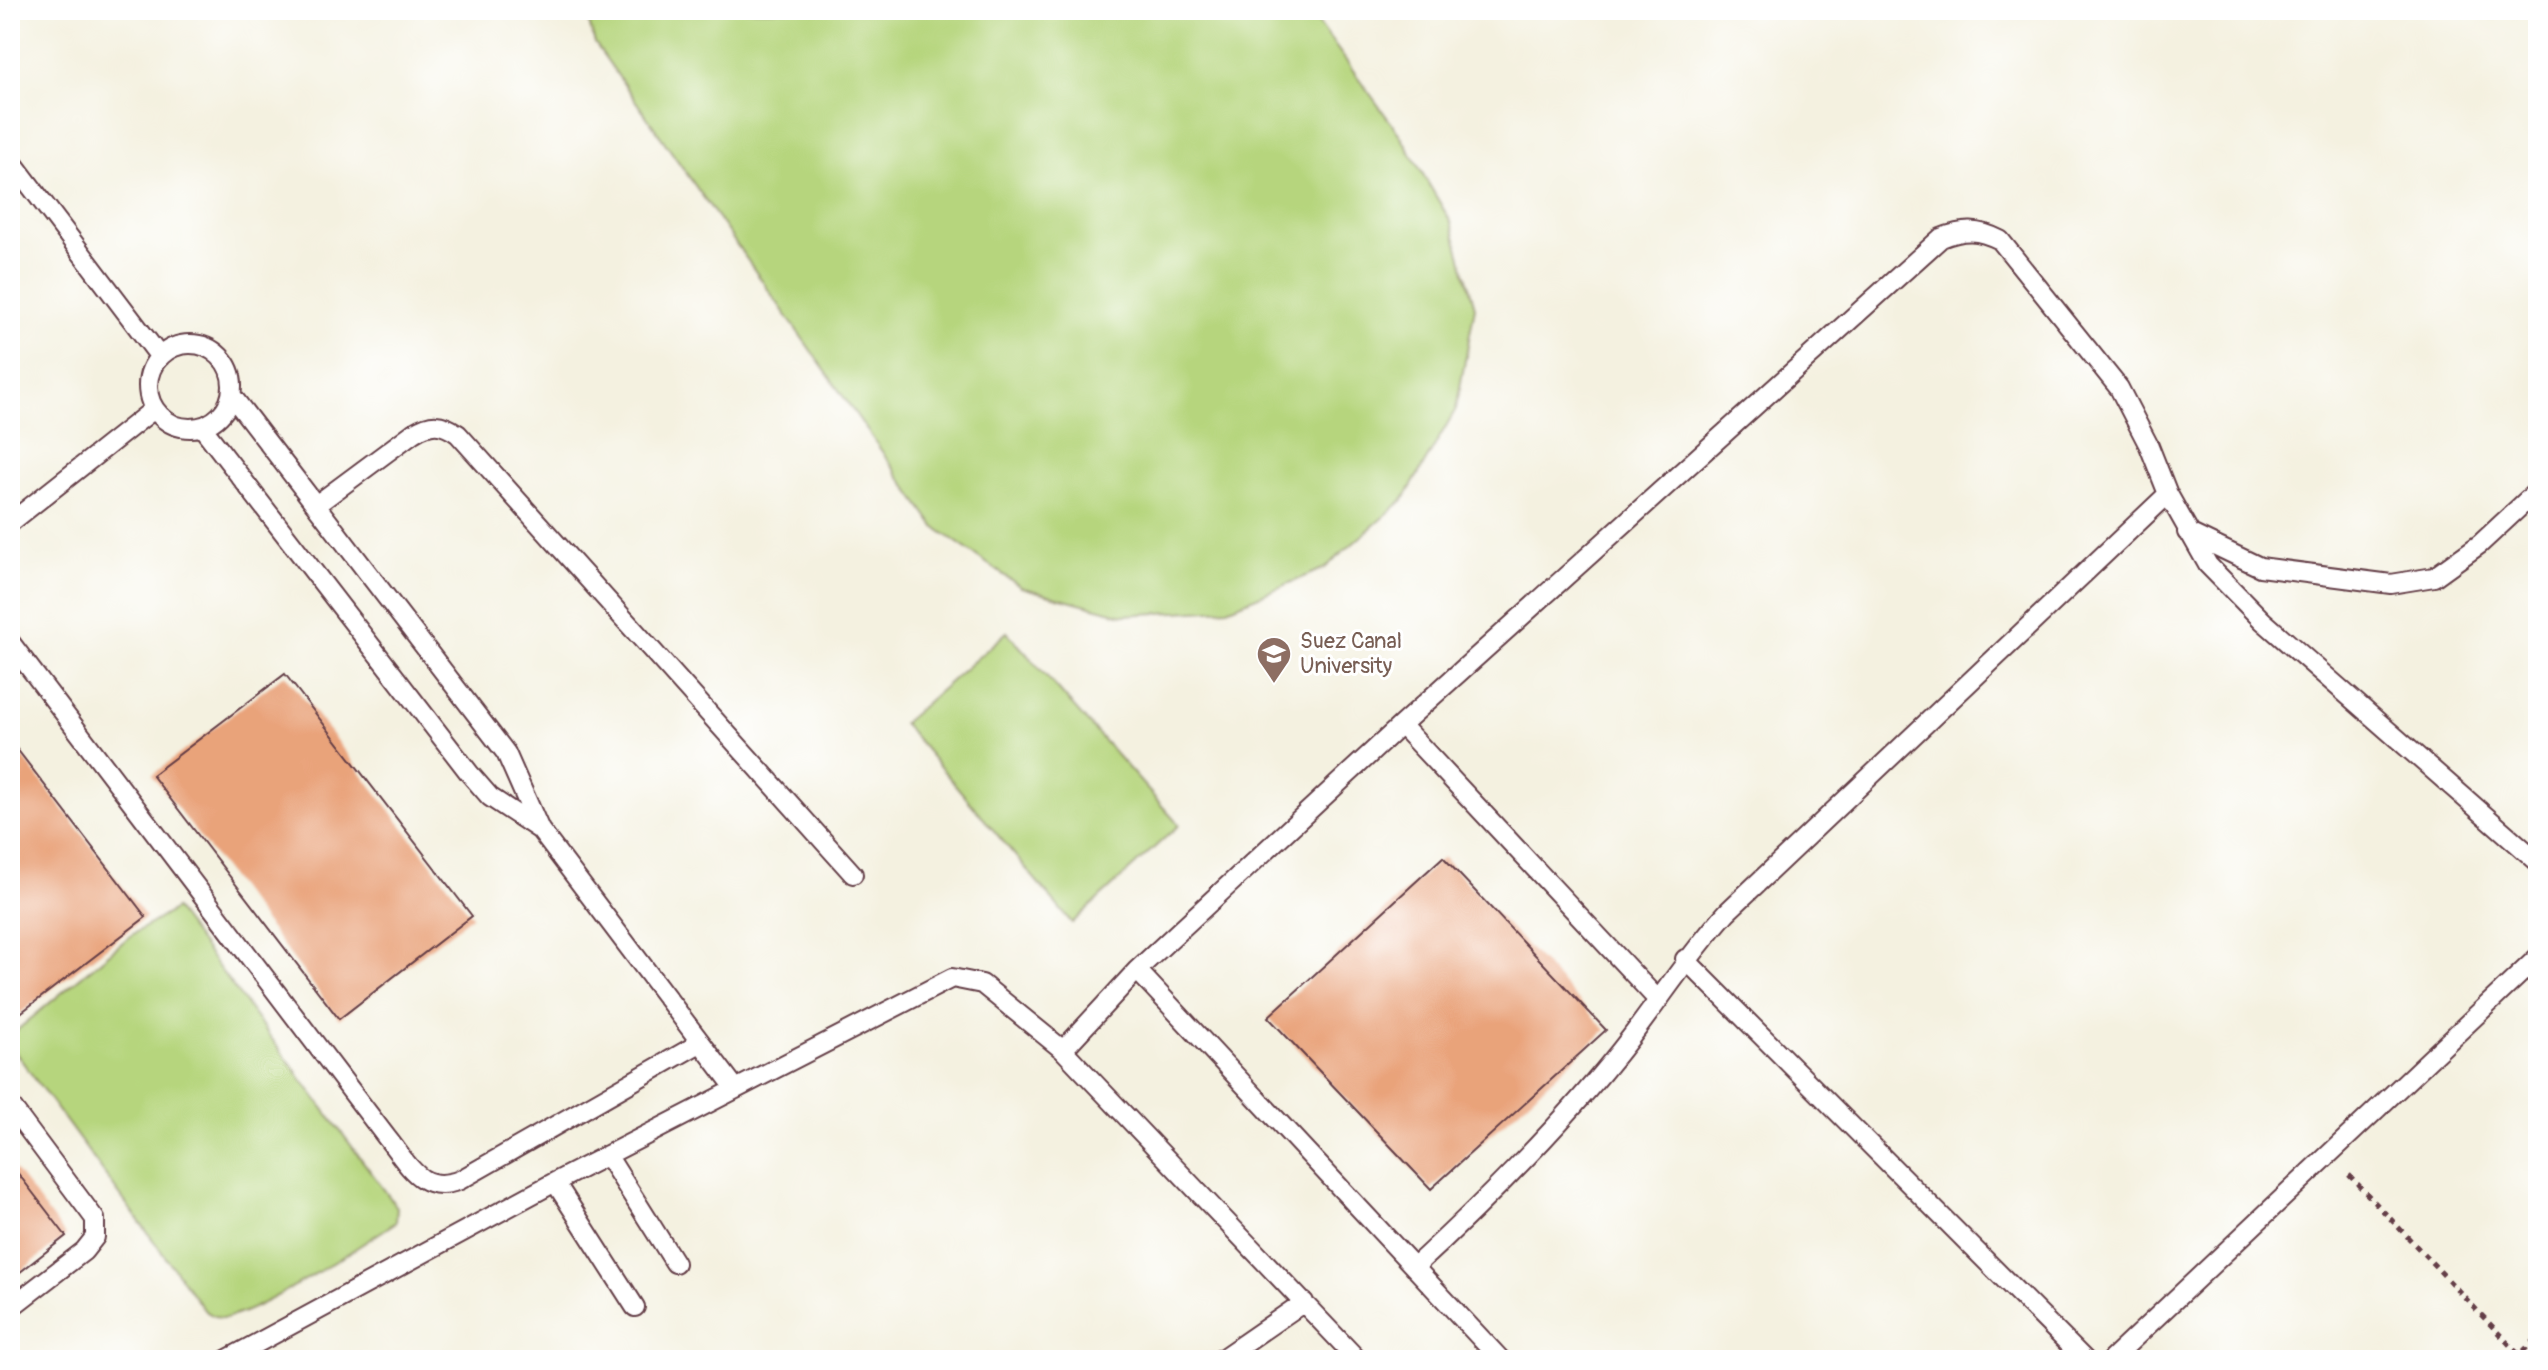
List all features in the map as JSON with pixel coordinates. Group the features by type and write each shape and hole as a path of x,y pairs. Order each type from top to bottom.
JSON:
{"lane":[{"path":"10,159 160,357"},
{"path":"1063,1050 1137,970 1401,725 1941,238 1960,231 1981,231 2000,240 2119,388 2187,532 2208,565 2263,621 2538,862"},
{"path":"179,345 201,345 220,355 232,374 232,396 221,416 202,427 184,428 167,422 154,409 148,391 150,372 160,357 179,345"},
{"path":"232,396 506,753 540,830 736,1089"},
{"path":"10,523 154,409"},
{"path":"316,505 413,433 428,424 445,425 468,446 853,874"},
{"path":"202,427 470,774 490,797 540,830"},
{"path":"2187,532 2260,567 2391,584 2434,577 2480,544 2538,490"},
{"path":"1414,1267 1465,1220 1568,1112 1631,1037 1685,959 1727,912 2168,494"},
{"path":"10,642 377,1125 430,1185 442,1187 460,1180 700,1043"},
{"path":"1401,725 1657,999"},
{"path":"2111,1360 2538,957"},
{"path":"1685,959 2085,1360"},
{"path":"1137,970 1501,1360"},
{"path":"226,1360 555,1182 952,978 982,984 1063,1050 1358,1360"},
{"path":"10,1105 95,1219 95,1237 84,1251 10,1308"},
{"path":"607,1155 675,1263"},
{"path":"555,1182 635,1307"},
{"path":"1220,1360 1304,1302"}],"path":[{"path":"2329,1154 2519,1358 2538,1337"}],"green space":[{"path":"585,10 1309,10 1400,135 1451,222 1475,307 1456,409 1404,499 1325,568 1228,609 1123,615 1021,587 935,527 595,43"},
{"path":"1007,632 1179,825 1072,923 903,723"},
{"path":"175,909 397,1207 396,1222 336,1261 258,1306 222,1318 205,1311 10,1045 10,1036 130,936"}],"building":[{"path":"285,674 472,916 339,1019 152,775"},
{"path":"10,740 146,917 10,1021"},
{"path":"1443,857 1606,1030 1431,1189 1268,1017"},
{"path":"10,1163 66,1236 10,1280"}],"place":[{"name":"Suez Canal University","path":"1274,685"}]}
